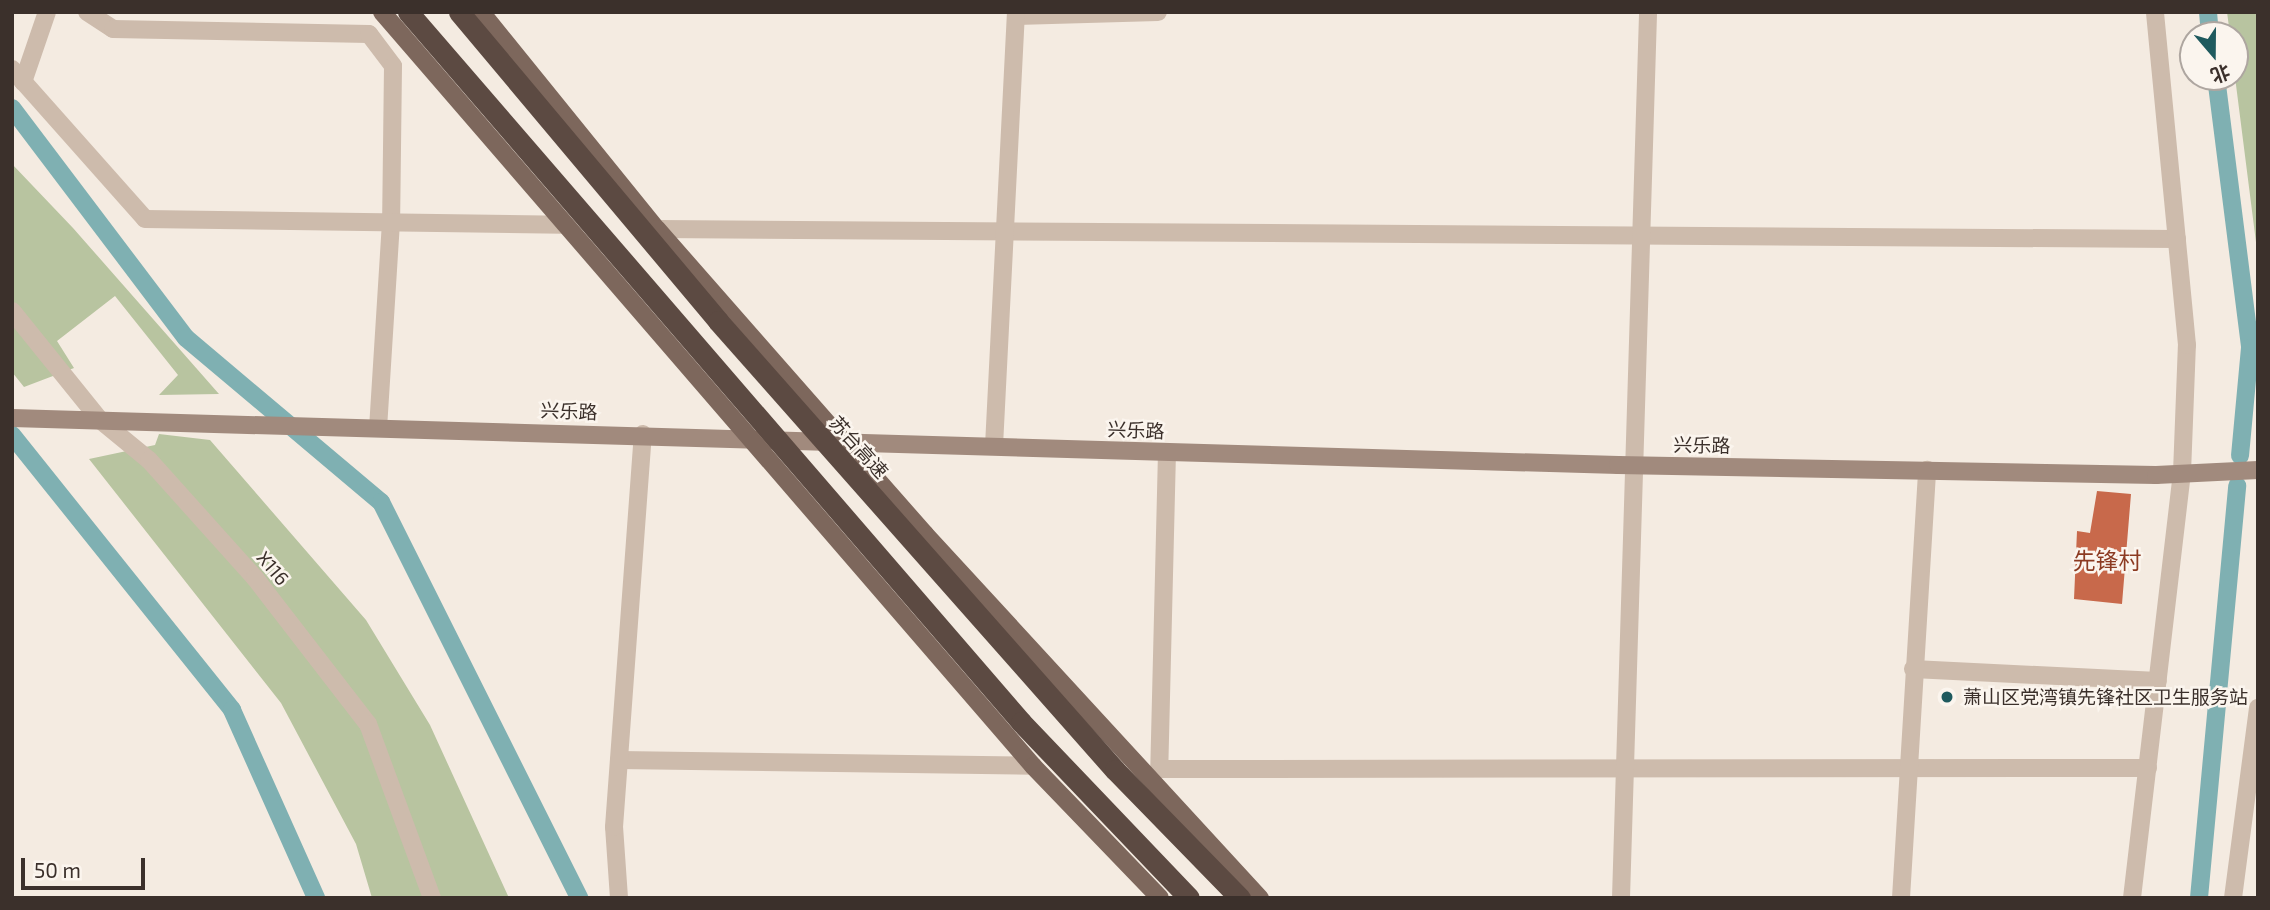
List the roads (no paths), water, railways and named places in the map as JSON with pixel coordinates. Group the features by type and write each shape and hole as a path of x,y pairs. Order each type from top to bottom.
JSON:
{"highway":[{"path":"408,12 1021,722 1189,898"},
{"name":"苏台高速","path":"459,12 727,331 1115,770 1240,898"}],"main road":[{"path":"382,12 746,438 1033,766 1160,898"},
{"path":"481,12 657,229 845,441 1260,898"},
{"name":"兴乐路","path":"12,418 314,424 1636,465 2182,473 2258,470"}],"street":[{"path":"47,12 18,76 145,219 563,225"},
{"path":"87,12 113,29 369,34 393,66 391,222 378,426"},
{"path":"994,446 1016,14 1158,12"},
{"path":"1621,898 1648,12"},
{"path":"2132,898 2182,473 2187,345 2155,12"},
{"path":"657,229 2177,239"},
{"name":"X116","path":"12,311 99,419 149,460 255,578 368,724 432,898"},
{"path":"619,898 614,827 643,434"},
{"path":"1167,452 1159,769 1626,765 2148,768"},
{"path":"1901,898 1927,470"},
{"path":"1913,669 2158,681"},
{"path":"2233,898 2258,708"},
{"path":"619,760 1033,766"}],"waterway":[{"path":"2208,12 2209,21"},
{"path":"2218,91 2250,348 2240,456"},
{"path":"12,108 186,338 381,502 579,898"},
{"path":"12,435 232,710 316,898"},
{"path":"2199,898 2237,486"}],"place":[{"name":"萧山区党湾镇先锋社区卫生服务站","path":"1947,697"}],"district":[{"name":"先锋村","path":"2107,560"}]}
